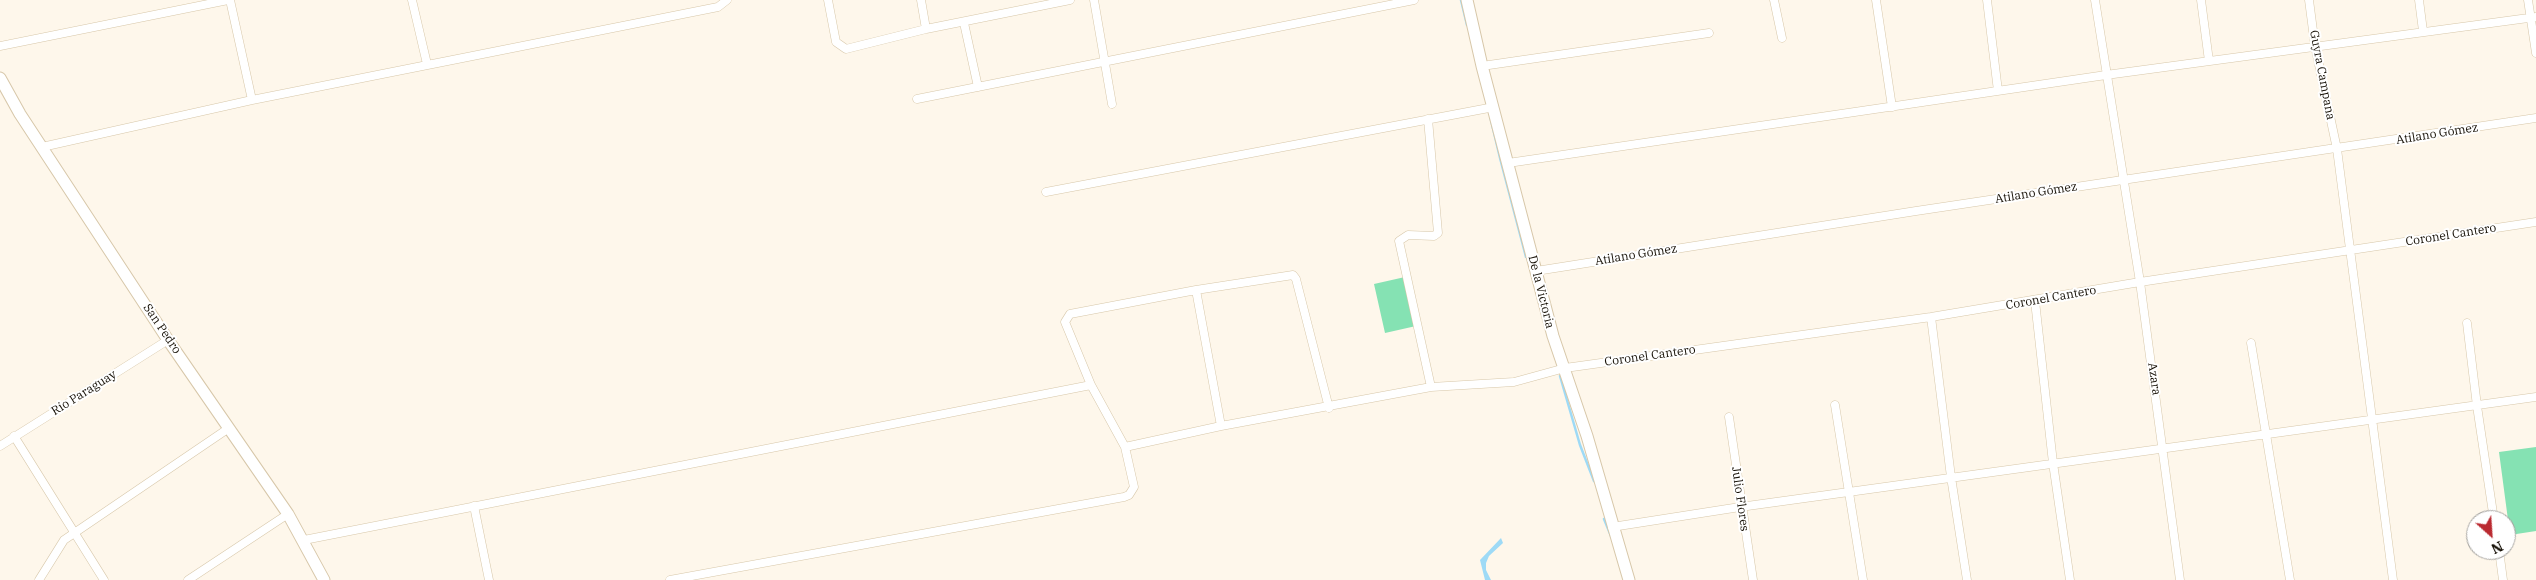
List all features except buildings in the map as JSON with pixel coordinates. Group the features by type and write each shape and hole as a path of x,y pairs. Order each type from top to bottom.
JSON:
{"main road":[{"name":"De la Victoria","path":"1467,0 1482,66 1552,336 1586,436 1628,580"},
{"name":"San Pedro","path":"0,78 42,147 168,340 288,514 304,540 324,580"}],"street":[{"path":"0,46 229,0 252,100"},
{"path":"412,0 427,64"},
{"path":"42,147 252,100 718,6 728,0"},
{"path":"828,0 836,42 846,49 926,29 964,23 1070,0"},
{"path":"921,0 926,29"},
{"path":"1094,0 1112,104"},
{"path":"916,99 1104,60 1414,0"},
{"path":"1774,0 1782,38"},
{"path":"1876,0 1892,107"},
{"path":"1987,0 1998,91"},
{"path":"2095,0 2106,75"},
{"path":"2200,0 2209,61"},
{"name":"Guyra Campana","path":"2309,0 2315,46 2337,149 2393,580"},
{"path":"2419,0 2423,31"},
{"path":"2528,0 2533,17 2536,52"},
{"path":"1508,163 2106,75 2533,17"},
{"path":"964,23 978,87"},
{"path":"1482,66 1709,33"},
{"name":"Azara","path":"2106,75 2140,282 2164,448 2180,580"},
{"path":"1046,192 1494,107"},
{"name":"Atilano Gómez","path":"1536,271 2124,179 2337,149 2536,118"},
{"path":"1428,119 1438,233 1434,236 1408,235 1399,241 1432,387"},
{"name":"Coronel Cantero","path":"1125,447 1221,426 1329,408 1432,387 1514,382 1564,368 1932,317 2140,282 2536,222"},
{"path":"670,580 1124,498 1134,486 1125,447 1091,385 1065,322 1067,316 1196,290 1293,275 1296,279 1329,408"},
{"path":"1196,290 1221,426"},
{"path":"2035,301 2070,580"},
{"path":"1932,317 1951,477 1967,580"},
{"path":"2467,323 2476,406 2492,510"},
{"name":"Río Paraguay","path":"0,446 168,340"},
{"path":"2251,343 2290,580"},
{"path":"304,540 1091,385"},
{"path":"1612,528 1740,507 1951,477 2536,397"},
{"path":"1835,405 1863,580"},
{"name":"Julio Flores","path":"1729,417 1740,507 1752,580"},
{"path":"39,580 60,544 229,428"},
{"path":"14,436 104,580"},
{"path":"474,506 489,580"},
{"path":"188,580 288,514"},
{"path":"2500,560 2503,580"}],"green space":[{"path":"1405,277 1416,326 1385,333 1374,284"},
{"path":"2536,447 2536,531 2516,534 2516,510 2507,510 2499,452"}],"water":[{"path":"1491,116 1527,258 1525,258 1499,159 1489,117"},
{"path":"1501,538 1503,543 1489,556 1486,563 1486,570 1491,580 1485,580 1480,560"}],"waterway":[{"path":"1461,0 1467,25"},
{"path":"1560,376 1580,445 1594,481"},
{"path":"1604,519 1611,536"}]}
